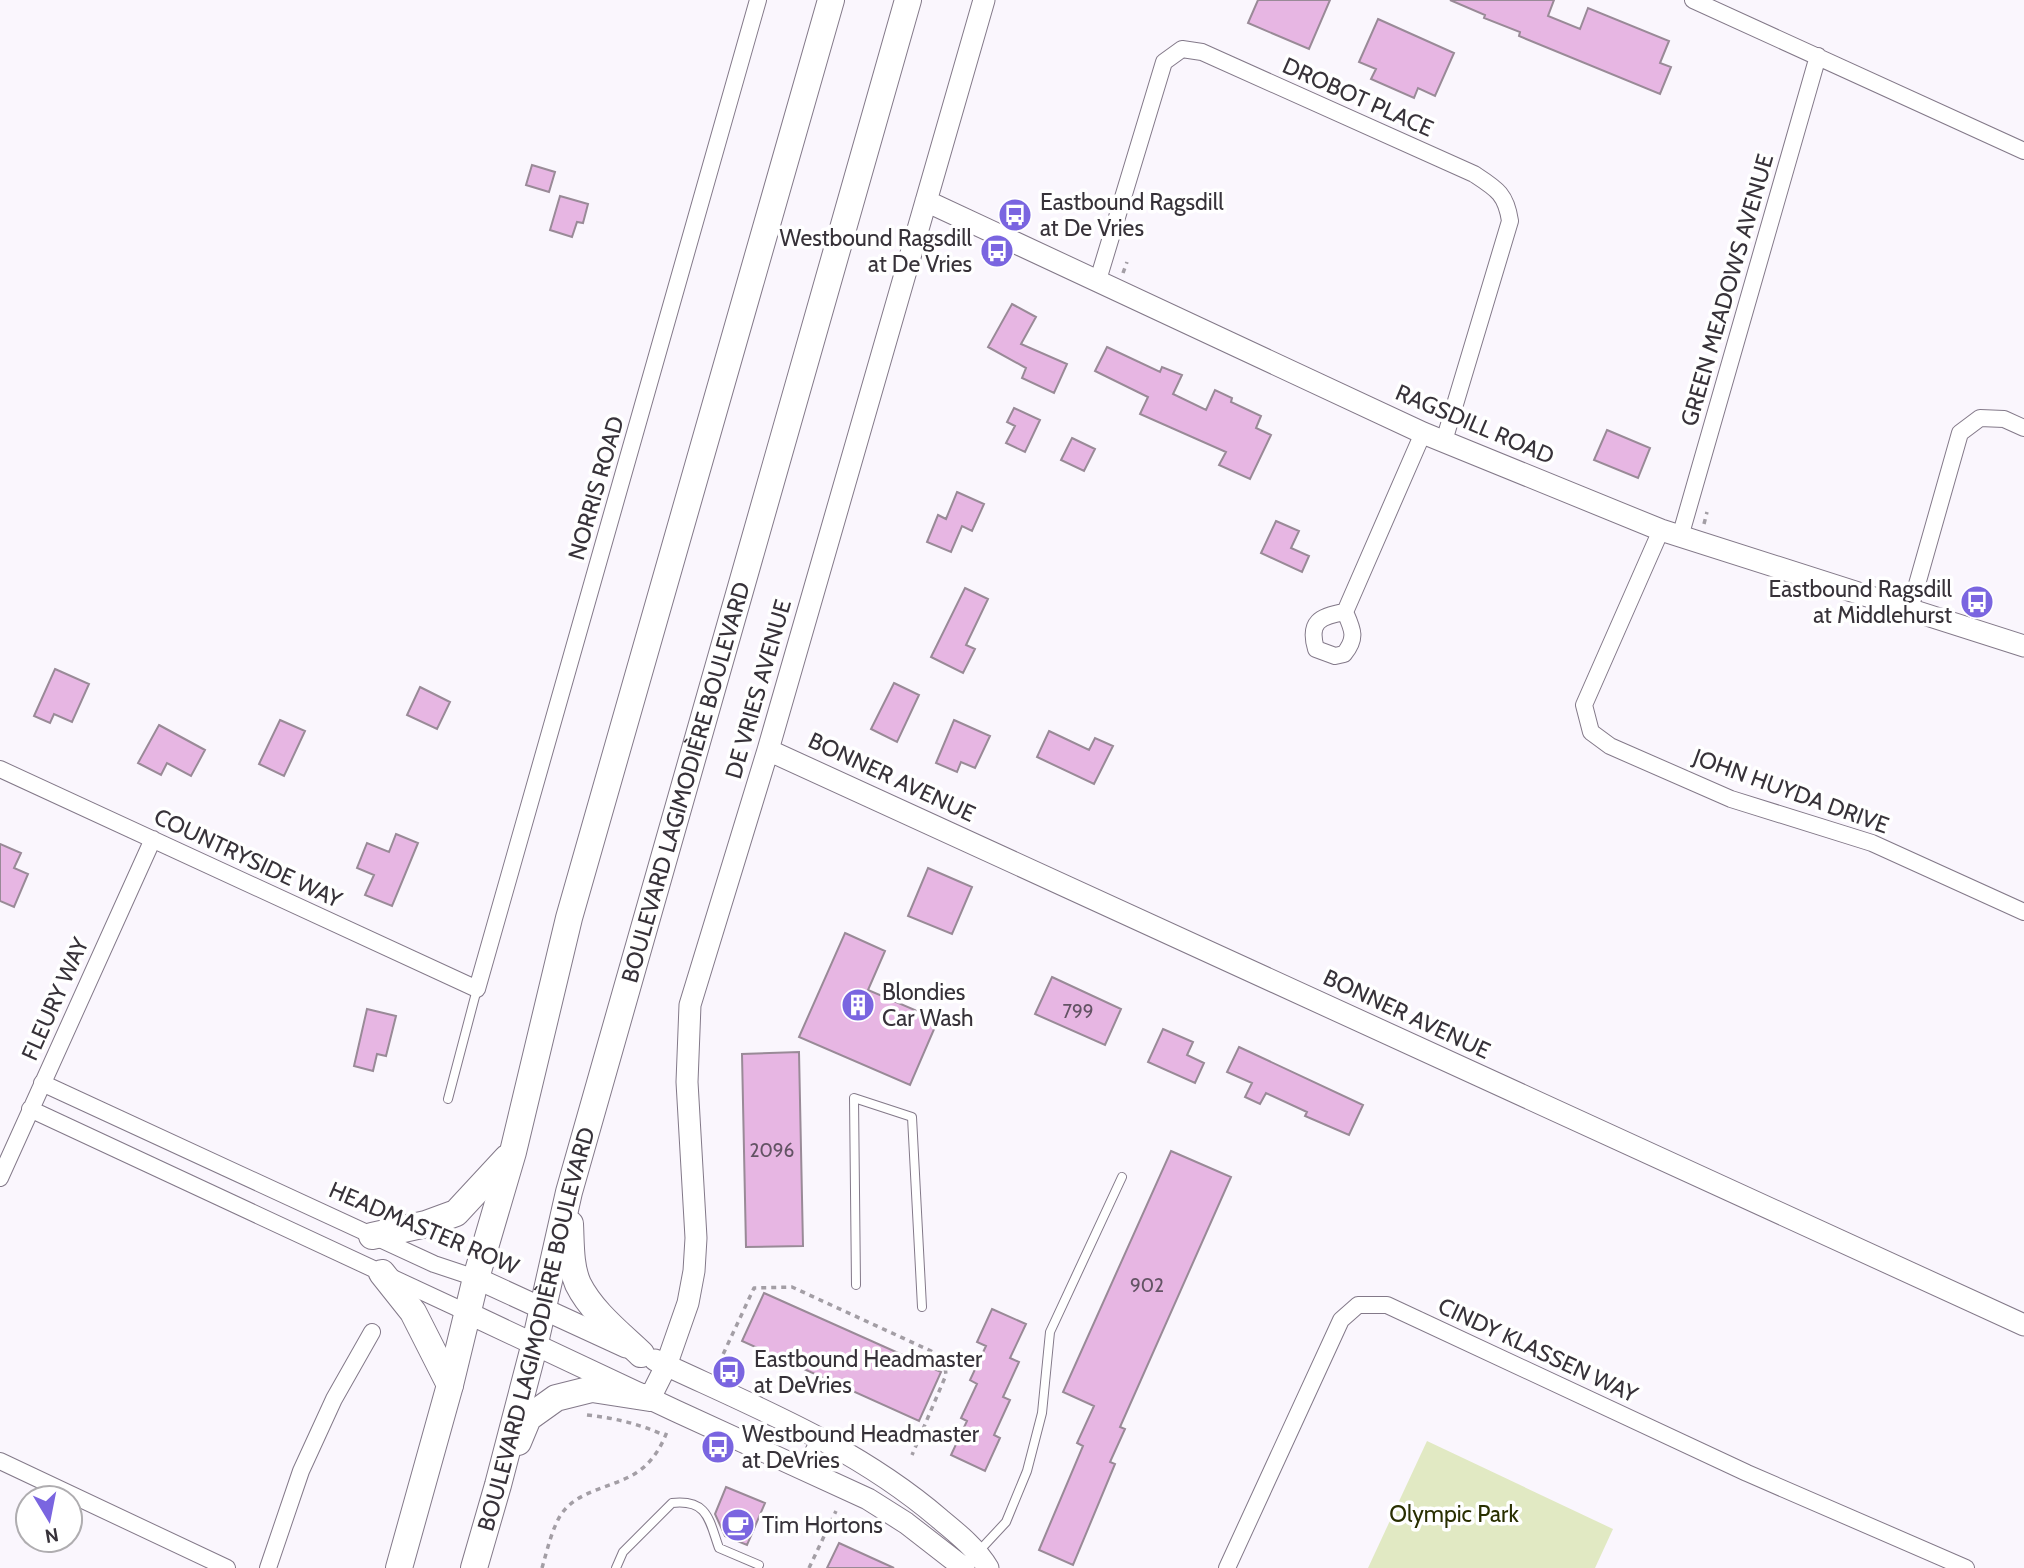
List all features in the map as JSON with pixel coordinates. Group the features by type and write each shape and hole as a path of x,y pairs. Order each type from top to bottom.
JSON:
{"main road":[{"path":"400,1568 476,1278 513,1152 569,918 831,0"},
{"name":"BOULEVARD LAGIMODIÈRE BOULEVARD","path":"474,1568 535,1343 569,1192 908,0"},
{"path":"372,1236 426,1224 456,1213 513,1152"},
{"path":"569,1192 571,1257 578,1284 601,1317 641,1354"},
{"path":"382,1273 413,1312 450,1385"},
{"path":"498,1485 528,1419 556,1398 592,1389 650,1398"}],"street":[{"name":"NORRIS ROAD","path":"477,989 758,0"},
{"name":"DE VRIES AVENUE","path":"650,1398 666,1366 688,1303 695,1259 687,1082 690,1005 768,750 984,0"},
{"path":"1693,0 2024,151"},
{"name":"DROBOT PLACE","path":"1098,280 1164,62 1182,49 1202,52 1474,174 1496,187 1507,202 1510,222 1444,441"},
{"name":"GREEN MEADOWS AVENUE","path":"1671,533 1818,56"},
{"name":"RAGSDILL ROAD","path":"926,201 1423,433 1671,533 2024,646"},
{"path":"1910,609 1960,433 1980,418 2004,419 2024,428"},
{"path":"1345,612 1423,433"},
{"name":"JOHN HUYDA DRIVE","path":"1671,533 1584,705 1591,732 1610,746 1731,799 1872,843 2024,912"},
{"name":"BONNER AVENUE","path":"768,750 2024,1325"},
{"name":"COUNTRYSIDE WAY","path":"0,769 477,989"},
{"name":"FLEURY WAY","path":"0,1178 153,839"},
{"name":"HEADMASTER ROW","path":"42,1083 434,1264 476,1278 542,1307 841,1448 916,1499 974,1564"},
{"path":"30,1109 868,1499 974,1564"},
{"name":"CINDY KLASSEN WAY","path":"1227,1568 1341,1320 1358,1305 1387,1306 1747,1473 1966,1568"},
{"path":"268,1568 300,1471 334,1399 372,1332"},
{"path":"0,1461 227,1568"}],"lane":[{"path":"448,1099 477,989"},
{"path":"856,1285 854,1098 912,1117 922,1307"},
{"path":"974,1564 1006,1522 1027,1471 1042,1413 1050,1332 1122,1177"},
{"path":"801,1467 816,1436"},
{"path":"616,1568 623,1552 672,1503 682,1502 694,1503 704,1509 719,1548 759,1565"}],"path":[{"path":"719,1363 754,1288 767,1287 792,1287 944,1357 946,1375 912,1455"},
{"path":"542,1568 549,1541 561,1514 581,1497 637,1473 652,1459 666,1436 676,1411"},
{"path":"582,1414 611,1417 645,1426 666,1436"},
{"path":"809,1568 836,1511"}],"green space":[{"name":"Olympic Park","path":"1427,1441 1613,1529 1595,1568 1368,1568"}],"building":[{"path":"1258,0 1330,0 1309,49 1248,23"},
{"path":"1450,0 1554,0 1548,16 1580,29 1588,8 1669,41 1660,63 1671,67 1660,94 1519,36 1520,32 1484,18 1485,15"},
{"path":"1378,19 1454,53 1435,96 1418,88 1414,98 1371,79 1376,69 1359,62"},
{"path":"532,165 555,172 549,192 526,185"},
{"path":"560,196 588,204 583,223 577,222 572,237 550,230"},
{"path":"1012,304 1036,317 1021,344 1067,364 1054,393 1022,378 1026,368 988,347"},
{"path":"1107,347 1160,372 1162,367 1182,375 1173,394 1206,410 1215,390 1232,398 1231,402 1261,416 1256,428 1271,435 1250,479 1219,465 1226,452 1140,414 1148,397 1095,371"},
{"path":"1014,408 1040,420 1025,452 1006,443 1015,426 1007,422"},
{"path":"1607,430 1650,448 1638,478 1594,460"},
{"path":"1072,438 1095,449 1084,471 1061,460"},
{"path":"957,492 984,504 972,531 962,526 951,552 927,542 938,515 946,519"},
{"path":"1276,521 1299,531 1291,548 1309,556 1302,572 1261,553"},
{"path":"965,588 988,599 966,645 975,649 963,673 931,657"},
{"path":"55,669 89,684 72,722 54,714 50,723 34,716"},
{"path":"894,683 919,695 897,742 871,729"},
{"path":"420,687 450,702 437,729 407,715"},
{"path":"280,720 305,731 284,776 259,764"},
{"path":"954,720 990,736 975,768 961,762 957,772 936,763"},
{"path":"159,725 205,750 191,776 167,763 161,775 138,763"},
{"path":"1049,731 1089,750 1095,738 1113,746 1094,784 1037,757"},
{"path":"396,834 418,843 392,906 365,895 374,875 357,868 367,843 389,852"},
{"path":"0,844 21,853 14,868 28,874 14,907 0,901"},
{"path":"928,868 972,887 952,934 908,916"},
{"name":"Blondies Car Wash","path":"845,933 885,951 868,990 938,1020 910,1085 799,1037"},
{"path":"1052,977 1121,1009 1105,1045 1035,1014"},
{"path":"367,1009 396,1016 386,1056 377,1054 373,1071 354,1066"},
{"path":"1163,1029 1193,1042 1187,1055 1204,1063 1195,1083 1148,1062"},
{"path":"1239,1047 1363,1105 1349,1135 1305,1116 1307,1112 1266,1093 1260,1104 1245,1097 1252,1083 1227,1072"},
{"path":"799,1052 803,1246 746,1247 742,1054"},
{"path":"1171,1151 1231,1177 1120,1427 1125,1429 1110,1462 1115,1464 1073,1565 1039,1550 1083,1446 1077,1443 1094,1406 1063,1392"},
{"path":"764,1293 941,1372 919,1421 742,1341"},
{"path":"992,1309 1026,1324 1010,1358 1019,1362 1003,1397 1010,1400 994,1435 1000,1438 985,1471 951,1455 967,1421 961,1418 977,1384 970,1380 986,1346 977,1342"},
{"name":"Tim Hortons","path":"726,1487 765,1503 747,1545 725,1536 715,1514"},
{"path":"839,1543 894,1568 827,1568"}],"place":[{"name":"Eastbound Ragsdill at De Vries","path":"1015,215"},
{"name":"Westbound Ragsdill at De Vries","path":"997,251"},
{"name":"Eastbound Ragsdill at Middlehurst","path":"1977,602"},
{"name":"Blondies Car Wash","path":"858,1005"},
{"name":"Eastbound Headmaster at DeVries","path":"729,1372"},
{"name":"Westbound Headmaster at DeVries","path":"718,1447"},
{"name":"Tim Hortons","path":"738,1525"}]}
